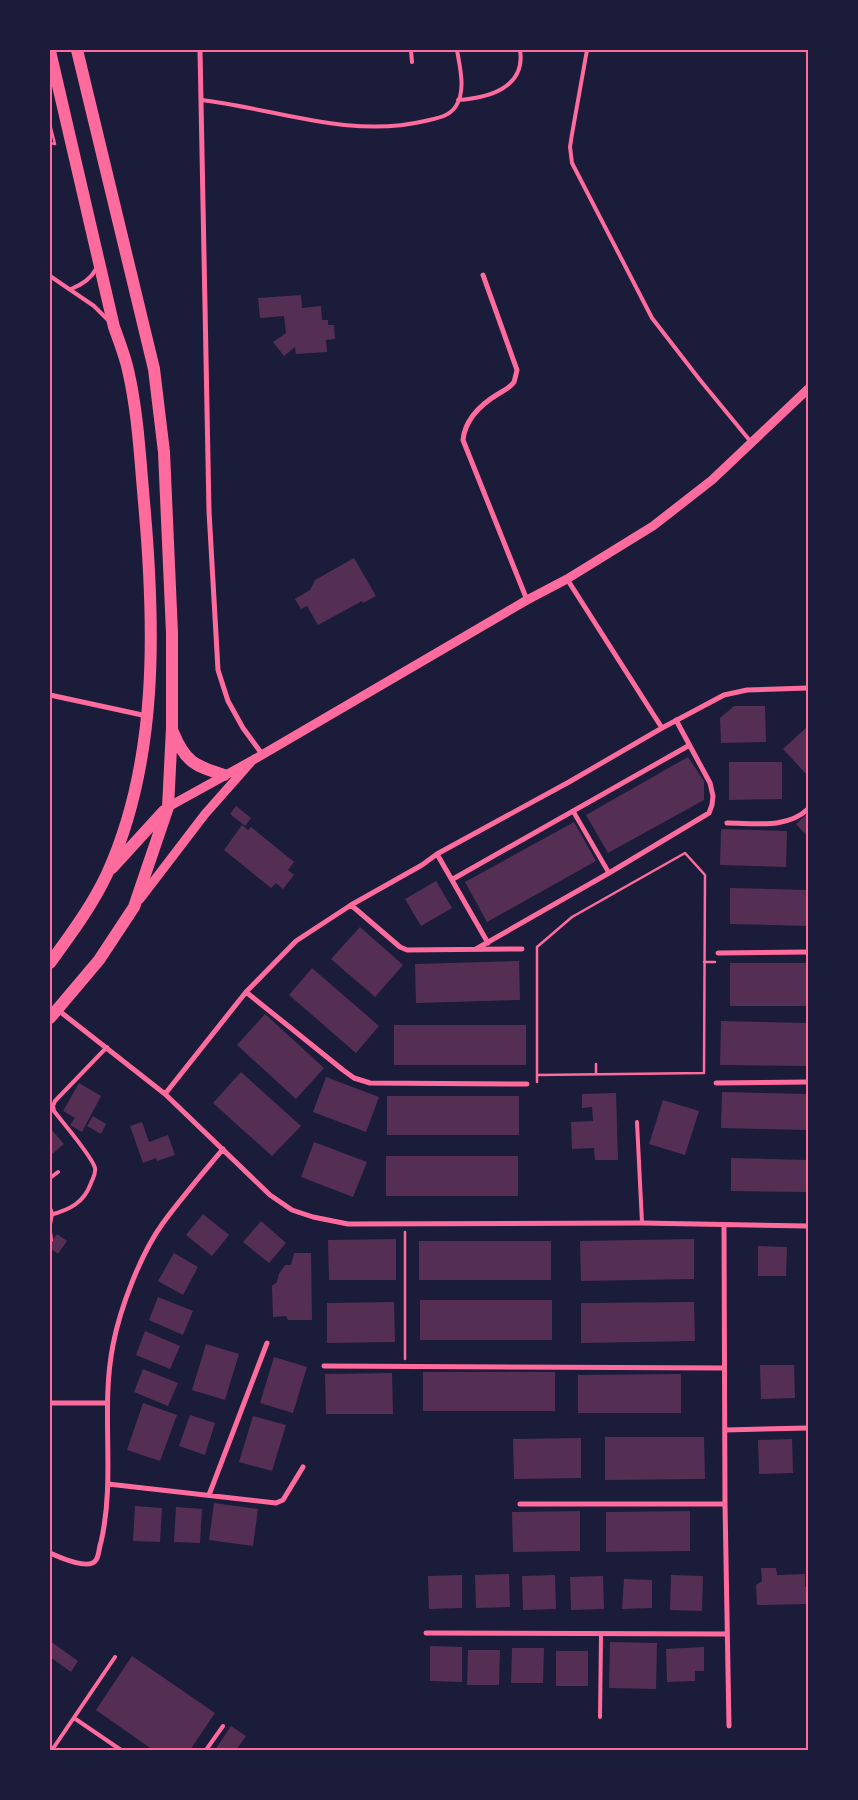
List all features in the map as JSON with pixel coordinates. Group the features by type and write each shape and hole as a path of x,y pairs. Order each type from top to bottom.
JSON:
{"highway":[{"path":"50,963 84,915 107,873 126,822 138,772 148,716 151,662 147,535 134,401 128,369 114,327 51,50"},
{"path":"54,1014 99,960 134,907 168,807 172,728 172,633 164,462 154,370 77,50"},
{"path":"172,728 180,748 189,760 224,775"},
{"path":"107,873 168,807"}],"street":[{"path":"201,50 209,512 218,670 228,701 243,728 262,754"},
{"path":"483,275 516,370 514,382 484,402 473,414 464,432 463,440 526,600"},
{"path":"168,807 253,760 526,600 567,579 653,526 712,480 808,389"},
{"path":"567,579 662,728"},
{"path":"165,1094 246,992 296,941 351,905 422,865 437,854 724,695 737,691 808,688"},
{"path":"50,695 148,716"},
{"path":"476,950 709,813 713,796 710,783 688,746 676,720"},
{"path":"453,879 688,746"},
{"path":"134,907 202,819 253,760"},
{"path":"728,822 782,823 800,816 808,809"},
{"path":"573,811 609,873"},
{"path":"437,854 488,943"},
{"path":"351,905 400,947 407,950 522,949"},
{"path":"718,953 808,952"},
{"path":"246,992 354,1078 370,1083 527,1084"},
{"path":"54,1014 107,1047 165,1094 270,1195 292,1210 313,1217 348,1224 642,1223 808,1226"},
{"path":"716,1083 808,1082"},
{"path":"50,1553 81,1564 92,1564 96,1560 103,1531 108,1484 107,1403 113,1345 124,1305 144,1256 162,1224 223,1149"},
{"path":"724,1225 726,1634 729,1726"},
{"path":"209,1495 267,1343"},
{"path":"324,1366 724,1368"},
{"path":"50,1403 107,1403"},
{"path":"725,1430 808,1428"},
{"path":"108,1484 280,1502 303,1467"},
{"path":"520,1504 725,1504"},
{"path":"426,1633 726,1634"}],"lane":[{"path":"411,50 412,62"},
{"path":"202,100 303,120 368,127 400,126 445,116 456,106 461,91 462,76 457,50"},
{"path":"458,100 487,96 509,84 515,78 520,68 520,50"},
{"path":"587,50 570,147 572,163 652,318 751,442"},
{"path":"71,289 79,286 94,274 100,262"},
{"path":"50,276 94,306 114,327"},
{"path":"51,1215 77,1204 89,1190 95,1173 92,1162 52,1106 107,1047"},
{"path":"638,1122 642,1223"},
{"path":"50,1178 58,1172"},
{"path":"50,1208 50,1224"},
{"path":"50,1232 51,1240"},
{"path":"600,1717 601,1634"},
{"path":"52,1750 115,1657"},
{"path":"74,1718 121,1750"},
{"path":"206,1750 223,1726"}],"path":[{"path":"50,124 55,144 50,144"},
{"path":"527,1084 537,1084 537,1075 537,946 572,917 685,853 705,875 704,1073 537,1075"},
{"path":"596,1064 596,1074"},
{"path":"405,1225 406,1366"}],"building":[{"path":"301,295 302,308 321,306 322,320 328,320 328,325 334,325 335,339 326,340 327,352 296,354 295,347 284,356 273,342 286,333 284,316 260,318 258,298"},
{"path":"354,558 376,596 363,603 362,601 318,625 307,606 301,609 295,599 310,590 315,580"},
{"path":"734,706 765,706 766,742 721,743 720,718"},
{"path":"808,726 808,776 783,749"},
{"path":"688,757 704,781 704,800 608,853 586,815"},
{"path":"729,762 782,762 782,799 729,800"},
{"path":"236,806 251,818 245,826 230,814"},
{"path":"808,813 808,837 796,824"},
{"path":"574,822 596,861 487,922 465,882"},
{"path":"242,825 248,830 251,827 294,862 288,870 294,875 283,889 276,883 271,888 224,850"},
{"path":"721,829 787,831 786,867 720,865"},
{"path":"436,881 452,908 421,926 405,899"},
{"path":"730,888 808,890 808,926 730,924"},
{"path":"360,927 403,965 375,997 331,959"},
{"path":"519,961 520,1000 416,1003 415,964"},
{"path":"730,963 808,963 808,1006 730,1006"},
{"path":"312,968 379,1026 356,1053 289,995"},
{"path":"265,1014 324,1068 296,1099 237,1045"},
{"path":"721,1021 808,1023 808,1066 720,1065"},
{"path":"394,1025 526,1025 526,1065 394,1065"},
{"path":"241,1072 301,1126 272,1156 213,1103"},
{"path":"326,1077 379,1097 366,1132 313,1112"},
{"path":"79,1083 101,1096 82,1132 70,1125 75,1118 63,1111"},
{"path":"722,1092 808,1094 808,1130 721,1128"},
{"path":"616,1093 618,1160 595,1160 594,1148 572,1149 571,1122 593,1121 592,1107 582,1108 582,1094"},
{"path":"387,1096 519,1096 519,1135 387,1135"},
{"path":"663,1100 699,1111 685,1155 649,1144"},
{"path":"93,1116 106,1124 101,1134 87,1126"},
{"path":"142,1122 149,1142 168,1135 175,1155 157,1161 156,1158 143,1163 130,1126"},
{"path":"50,1128 64,1144 50,1156"},
{"path":"314,1142 367,1162 353,1197 301,1177"},
{"path":"386,1156 518,1156 518,1196 386,1196"},
{"path":"731,1158 808,1160 808,1192 731,1191"},
{"path":"203,1214 229,1235 212,1256 186,1235"},
{"path":"261,1221 286,1243 269,1263 243,1242"},
{"path":"57,1234 67,1241 58,1254 50,1248 50,1244"},
{"path":"396,1239 396,1280 329,1280 328,1240"},
{"path":"694,1239 694,1279 581,1281 580,1241"},
{"path":"419,1241 551,1241 551,1280 419,1280"},
{"path":"758,1246 787,1247 786,1276 758,1276"},
{"path":"174,1253 198,1267 183,1295 158,1281"},
{"path":"294,1253 311,1253 312,1320 288,1320 286,1316 273,1317 272,1286 277,1282 279,1274 285,1265 291,1265"},
{"path":"158,1297 193,1311 183,1335 149,1320"},
{"path":"420,1300 552,1300 552,1340 420,1340"},
{"path":"394,1302 395,1342 327,1343 327,1303"},
{"path":"694,1302 695,1341 581,1343 581,1303"},
{"path":"145,1331 180,1346 170,1369 136,1355"},
{"path":"206,1344 239,1354 225,1400 192,1390"},
{"path":"274,1357 307,1367 293,1413 260,1403"},
{"path":"760,1365 794,1365 795,1398 761,1399"},
{"path":"143,1369 178,1383 168,1406 134,1392"},
{"path":"423,1372 555,1372 555,1411 423,1411"},
{"path":"392,1373 393,1414 326,1414 325,1374"},
{"path":"681,1374 681,1413 578,1413 578,1375"},
{"path":"143,1403 177,1415 160,1461 127,1450"},
{"path":"190,1415 215,1423 205,1455 179,1446"},
{"path":"253,1416 286,1425 272,1471 239,1462"},
{"path":"605,1437 704,1437 705,1479 605,1480"},
{"path":"581,1438 581,1478 514,1479 513,1439"},
{"path":"792,1439 793,1473 759,1474 758,1440"},
{"path":"214,1503 258,1509 253,1546 209,1540"},
{"path":"135,1506 162,1508 160,1542 133,1541"},
{"path":"176,1507 202,1509 200,1543 174,1542"},
{"path":"580,1511 580,1551 513,1552 512,1512"},
{"path":"690,1511 690,1551 606,1552 606,1512"},
{"path":"761,1568 776,1568 777,1575 805,1574 805,1587 808,1587 808,1604 757,1605 756,1585 762,1581"},
{"path":"509,1574 510,1607 476,1608 475,1575"},
{"path":"462,1575 462,1608 429,1609 428,1576"},
{"path":"555,1575 556,1609 523,1610 522,1576"},
{"path":"671,1575 703,1576 702,1611 670,1610"},
{"path":"603,1576 604,1609 571,1610 570,1577"},
{"path":"624,1579 652,1580 652,1608 622,1609"},
{"path":"50,1641 78,1661 71,1672 50,1657"},
{"path":"610,1642 657,1643 656,1689 609,1688"},
{"path":"430,1646 462,1647 462,1682 430,1681"},
{"path":"704,1647 704,1671 695,1671 695,1681 667,1682 666,1649"},
{"path":"512,1648 544,1648 543,1683 511,1683"},
{"path":"468,1650 500,1650 499,1685 467,1685"},
{"path":"556,1651 588,1651 588,1686 556,1686"},
{"path":"132,1656 215,1713 190,1750 153,1750 96,1710"},
{"path":"231,1726 246,1736 236,1750 215,1750"}]}
